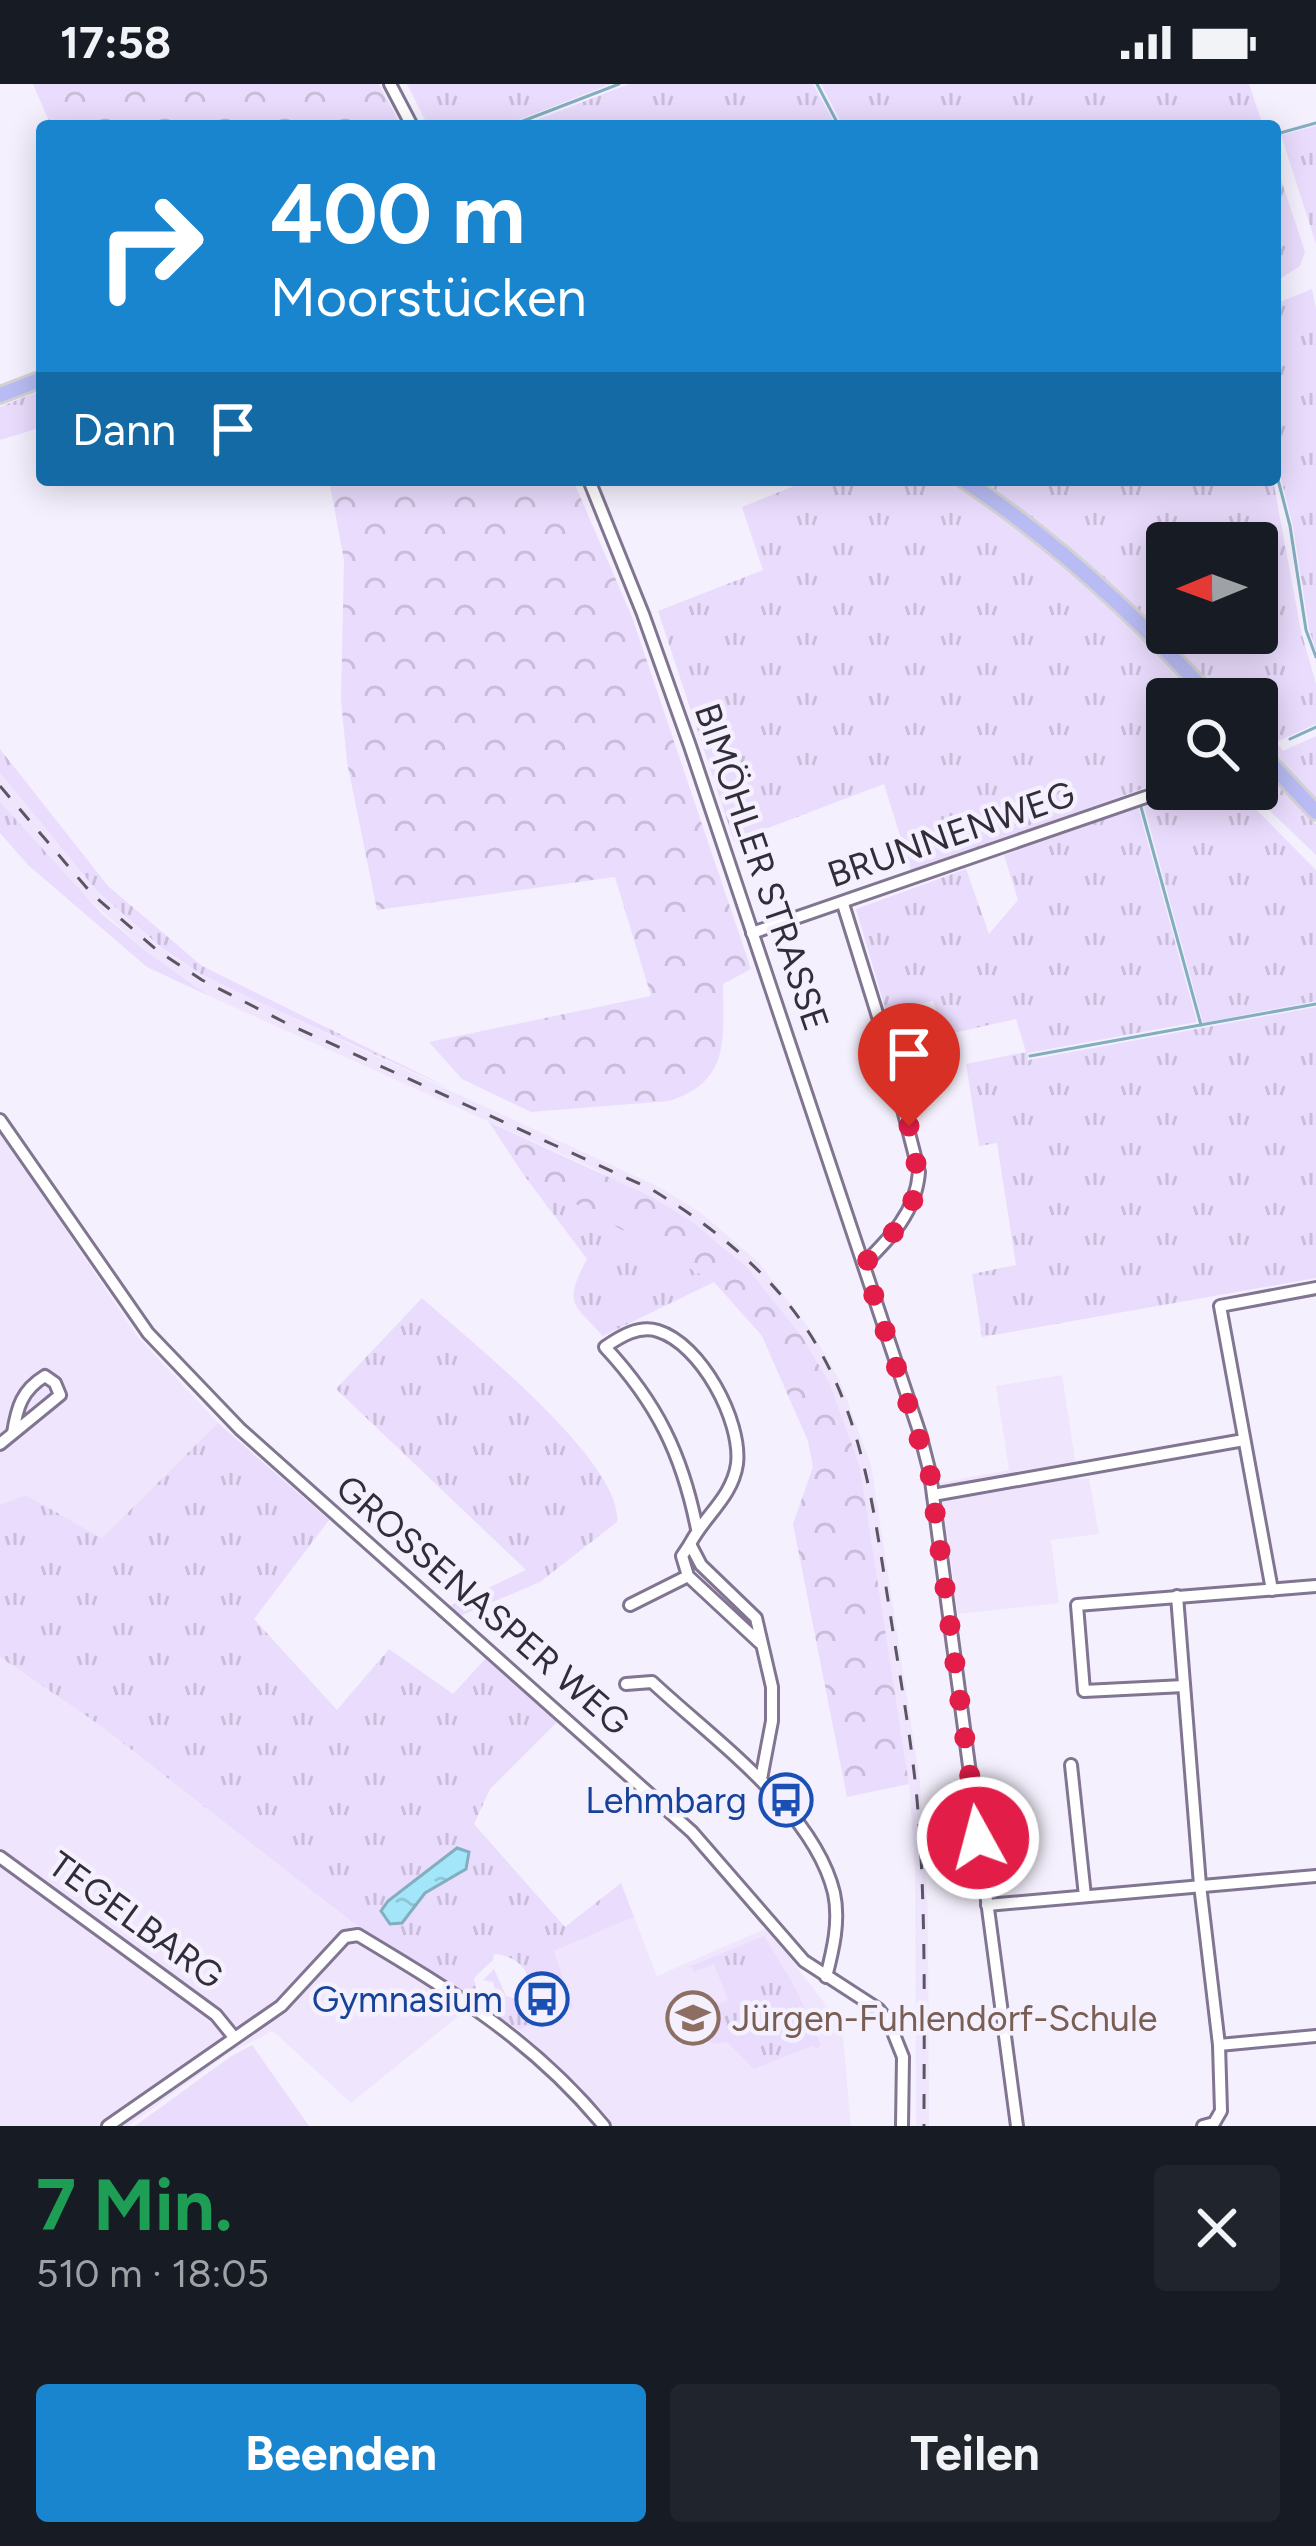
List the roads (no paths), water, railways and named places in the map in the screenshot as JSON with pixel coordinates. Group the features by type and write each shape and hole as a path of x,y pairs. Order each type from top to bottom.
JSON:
{"main road":[{"path":"0,395 36,381"},
{"path":"973,486 1090,575 1191,678"},
{"path":"1278,771 1316,812"}],"street":[{"path":"390,84 409,120"},
{"name":"BIMÖHLER STRASSE","path":"591,486 643,614 920,1434 933,1495 1018,2126"},
{"name":"BRUNNENWEG","path":"752,932 1146,797"},
{"path":"843,904 919,1172 909,1213 864,1264"},
{"name":"GROSSENASPER WEG","path":"0,1120 148,1333 239,1429 692,1832 804,1961 878,2009 898,2038 902,2056 902,2126"},
{"path":"1272,1590 1220,1306 1316,1288"},
{"path":"697,1528 683,1466 659,1415 605,1347 623,1335 657,1330 677,1341 697,1360 726,1406 737,1462 720,1506 697,1528 682,1556 688,1576 760,1643"},
{"path":"0,1444 60,1394 55,1382 44,1376 31,1384 19,1403 13,1433"},
{"path":"933,1495 1244,1440"},
{"path":"690,1544 701,1565 756,1618 772,1687 761,1779"},
{"path":"630,1605 688,1576"},
{"path":"1184,1686 1084,1691 1077,1605 1316,1586"},
{"path":"1177,1596 1200,1885 1219,2045 1221,2111 1214,2123 1203,2126"},
{"path":"626,1684 652,1682 761,1779 817,1846 835,1896 836,1937 826,1977"},
{"path":"1071,1765 1085,1896"},
{"name":"TEGELBARG","path":"0,1858 216,2015 233,2036"},
{"path":"987,1905 1316,1876"},
{"name":"TEGELBARG","path":"108,2126 281,2006 345,1936 358,1935 442,1985 548,2063 604,2126"},
{"path":"1219,2045 1316,2036"}],"water":[{"path":"457,1848 469,1852 466,1869 425,1893 402,1923 390,1924 381,1911 388,1901"}],"waterway":[{"path":"526,120 619,84"},
{"path":"817,84 836,120"},
{"path":"1281,133 1316,123"},
{"path":"1280,486 1306,630 1316,657"},
{"path":"1290,739 1316,727"},
{"path":"1141,807 1201,1025"},
{"path":"1030,1056 1316,1004"}],"railway":[{"path":"0,786 92,894 158,951 202,980 288,1024 651,1189 746,1259 804,1326 835,1381 858,1443 906,1715 921,1862 924,2126"}],"place":[{"name":"Lehmbarg","path":"786,1800"},
{"name":"Gymnasium","path":"542,1999"},
{"name":"Jürgen-Fuhlendorf-Schule","path":"693,2018"}]}
